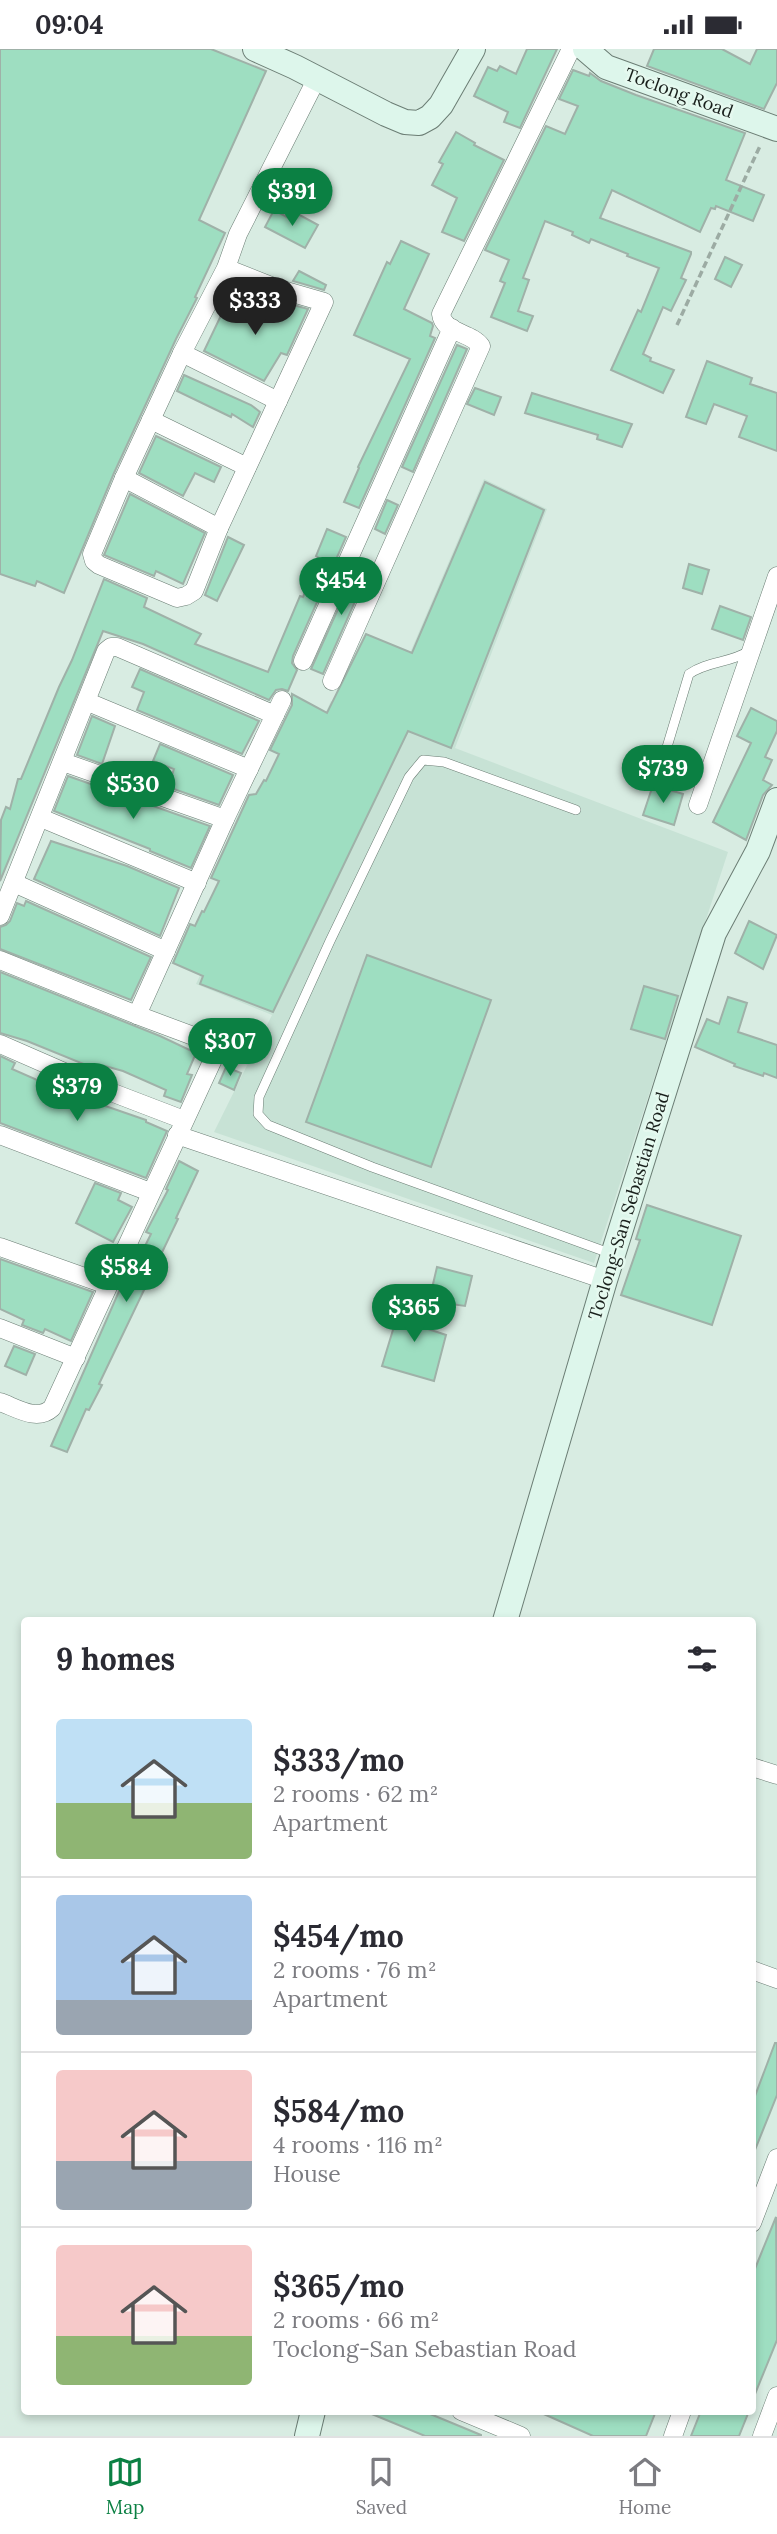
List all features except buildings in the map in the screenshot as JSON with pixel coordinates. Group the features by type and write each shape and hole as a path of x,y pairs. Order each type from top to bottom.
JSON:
{"street":[{"path":"255,49 405,122 419,123 430,117 441,105 473,49"},
{"path":"332,681 479,354 481,347 477,341 452,328 442,320 440,314 571,49"},
{"name":"Toclong Road","path":"585,49 606,67 773,127"},
{"path":"226,268 279,289 324,302 219,528 194,591 177,598 100,565 94,561 92,554 151,420 226,268 238,234 317,78"},
{"path":"303,661 452,328"},
{"path":"183,353 278,401"},
{"path":"151,420 247,467"},
{"path":"124,478 219,528"},
{"path":"698,805 777,576"},
{"path":"0,916 88,702 106,651 111,647 279,708 137,1015"},
{"path":"88,702 249,769"},
{"path":"63,762 225,820"},
{"name":"Toclong-San Sebastian Road","path":"506,1617 605,1280 714,933 758,851 777,800"},
{"path":"41,818 197,883"},
{"path":"14,883 166,951"},
{"path":"0,960 212,1042 216,1053 52,1408 45,1414 36,1415 0,1402"},
{"path":"0,1044 181,1127 605,1280"},
{"path":"0,1135 150,1192"},
{"path":"0,1247 107,1285"},
{"path":"0,1328 76,1358"},
{"path":"756,1768 777,1775"},
{"path":"756,1971 777,1979"},
{"path":"756,2213 777,2158"},
{"path":"762,2436 777,2396"},
{"path":"307,2436 312,2415"},
{"path":"470,2415 519,2436"},
{"path":"673,2436 681,2415"}],"lane":[{"path":"667,747 689,674 696,669 741,656 751,650"},
{"path":"576,810 444,762 423,760 409,776 330,941 259,1097 258,1114 268,1125 372,1167 613,1255"}],"path":[{"path":"677,325 773,127"}],"shaded area":[{"path":"484,479 547,509 455,748 728,852 594,1263 214,1132 272,1015 196,984 331,701 381,721"}]}
